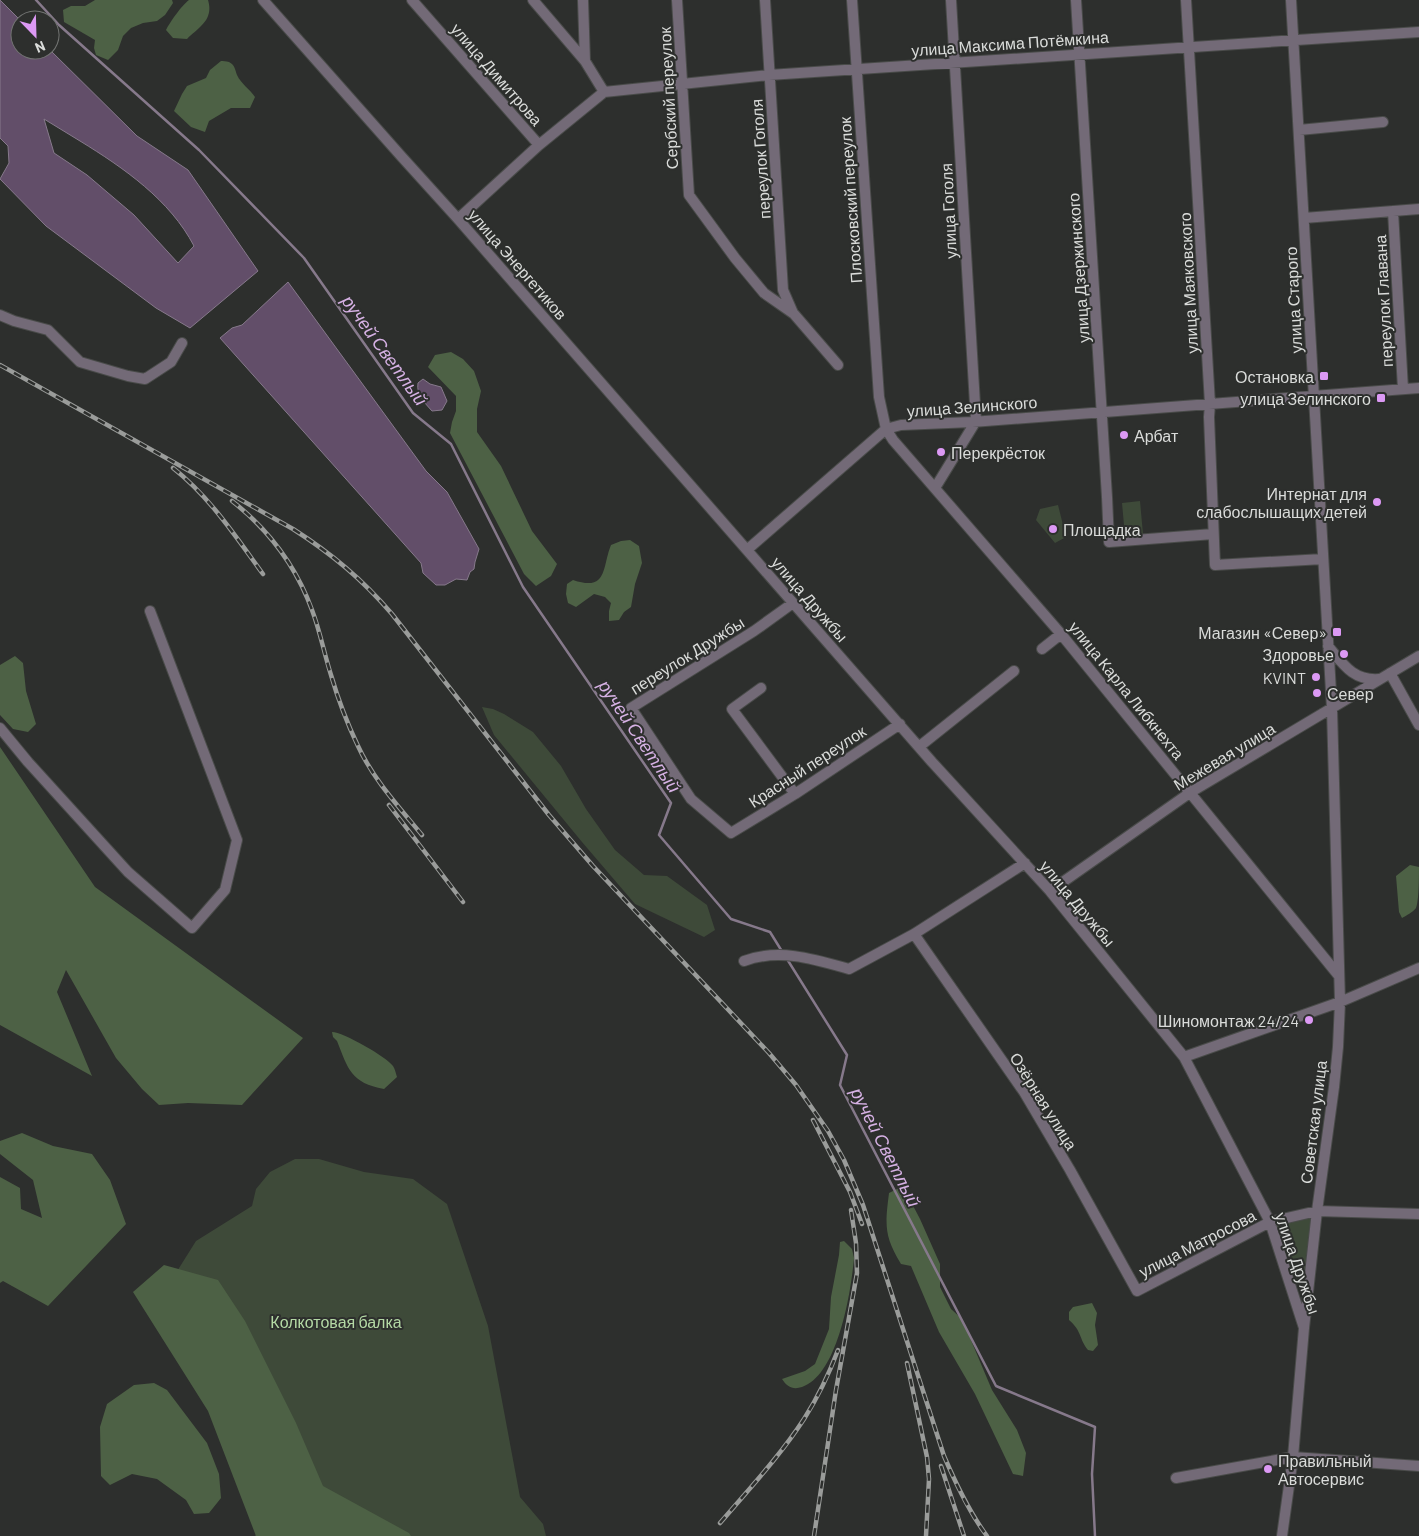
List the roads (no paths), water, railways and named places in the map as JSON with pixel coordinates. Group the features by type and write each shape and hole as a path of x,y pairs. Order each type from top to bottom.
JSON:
{"street":[{"name":"улица Энергетиков","path":"263,0 748,549"},
{"name":"улица Димитрова","path":"412,0 539,145"},
{"path":"458,219 539,145 604,92 585,61 533,0"},
{"path":"583,0 585,61"},
{"name":"Сербский переулок","path":"677,0 689,195 735,258 764,293 794,314"},
{"name":"переулок Гоголя","path":"765,0 783,290 794,314"},
{"name":"Плосковский переулок","path":"852,0 879,397 886,429"},
{"name":"улица Гоголя","path":"952,0 954,62 976,421"},
{"name":"улица Дзержинского","path":"1076,0 1109,542 1213,534"},
{"name":"улица Маяковского","path":"1186,0 1210,404 1215,565 1323,559"},
{"name":"улица Старого","path":"1291,0 1332,709"},
{"name":"улица Максима Потёмкина","path":"604,92 769,75 1419,32"},
{"path":"1299,130 1383,122"},
{"path":"1304,218 1419,209"},
{"name":"переулок Главана","path":"1394,211 1403,389"},
{"path":"0,314 14,321 48,330 80,362 128,376 145,378 165,366 171,362 182,343"},
{"path":"794,314 838,365"},
{"name":"улица Зелинского","path":"886,429 900,425 1419,388"},
{"path":"935,488 976,421"},
{"path":"748,549 886,429"},
{"name":"улица Карла Либкнехта","path":"886,429 893,440 1061,634 1339,976"},
{"name":"улица Дружбы","path":"748,549 793,603 1050,891 1184,1057 1270,1222 1304,1328"},
{"name":"переулок Дружбы","path":"731,833 691,799 631,708 754,631 793,603"},
{"path":"0,728 28,762 128,872 192,928 225,890 237,840 150,611"},
{"path":"1042,649 1061,634"},
{"path":"1328,646 1344,666 1358,677 1368,680 1380,679"},
{"name":"Межевая улица","path":"1050,891 1191,792 1419,656"},
{"path":"920,746 1014,671"},
{"path":"1390,673 1419,725"},
{"path":"761,688 732,709 795,794"},
{"name":"Советская улица","path":"1282,1536 1294,1457 1304,1328 1338,1048 1340,1002 1332,709"},
{"name":"Красный переулок","path":"731,833 795,794 900,724"},
{"path":"744,961 758,956 778,955 814,959 849,969 914,934 1025,863"},
{"name":"Озёрная улица","path":"914,934 1024,1092 1137,1291"},
{"path":"1184,1057 1340,1002 1419,968"},
{"name":"улица Матросова","path":"1137,1291 1270,1222 1317,1211 1419,1214"},
{"path":"1176,1478 1294,1457 1419,1466"}],"waterway":[{"name":"ручей Светлый","path":"36,0 59,25 199,150 304,258 413,413 451,444 523,587 671,803 659,835 731,919 770,932 783,953"},
{"name":"ручей Светлый","path":"787,959 847,1055 840,1085 996,1386 1095,1427 1092,1474 1095,1536"}],"railway":[{"path":"0,365 293,529 321,548 358,578 392,614 549,815 593,866 769,1053 796,1085 828,1131 844,1160 863,1205 944,1456 963,1498 987,1536"},
{"path":"173,468 211,505 263,574"},
{"path":"232,501 258,524 280,550 298,578 312,610 346,720 358,746 371,770 422,835"},
{"path":"389,805 463,902"},
{"path":"813,1120 850,1192 862,1224"},
{"path":"814,1536 836,1390 857,1273 856,1243 851,1210"},
{"path":"720,1523 795,1433 819,1394 838,1350"},
{"path":"907,1363 927,1457 929,1479 926,1536"},
{"path":"941,1466 964,1536"}],"place":[{"name":"Остановка","path":"1324,376"},
{"name":"улица Зелинского","path":"1381,398"},
{"name":"Арбат","path":"1124,435"},
{"name":"Перекрёсток","path":"941,452"},
{"name":"Интернат для слабослышащих детей","path":"1377,502"},
{"name":"Площадка","path":"1053,529"},
{"name":"Магазин «Север»","path":"1337,632"},
{"name":"Здоровье","path":"1344,654"},
{"name":"KVINT","path":"1316,677"},
{"name":"Север","path":"1317,693"},
{"name":"Шиномонтаж 24/24","path":"1309,1020"},
{"name":"Правильный Автосервис","path":"1268,1469"}],"park label":[{"name":"Колкотовая балка","path":"336,1321"}]}
